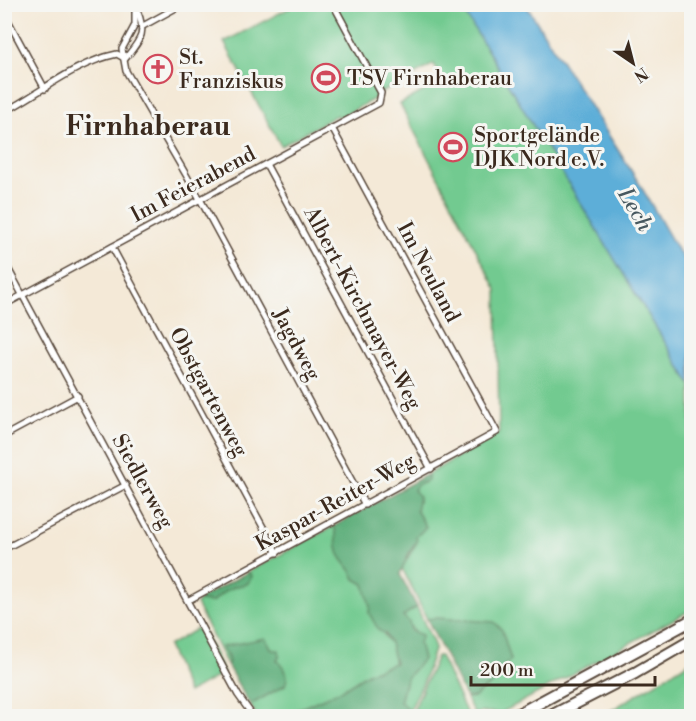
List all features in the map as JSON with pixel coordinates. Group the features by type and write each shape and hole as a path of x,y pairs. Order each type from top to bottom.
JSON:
{"highway":[{"path":"515,717 692,620"},
{"path":"551,717 692,640"}],"street":[{"path":"143,26 183,4"},
{"name":"Im Feierabend","path":"4,305 379,103 381,93 333,4"},
{"path":"125,59 137,44 143,26 135,5"},
{"path":"125,59 122,49 131,37 135,25 135,5"},
{"path":"4,13 45,88"},
{"path":"4,112 69,71 102,57 117,54 125,59"},
{"name":"Jagdweg","path":"125,59 126,71 200,199 365,505"},
{"name":"Im Neuland","path":"332,128 497,432"},
{"name":"Albert-Kirchmayer-Weg","path":"266,164 431,469"},
{"name":"Obstgartenweg","path":"112,247 277,553"},
{"name":"Siedlerweg","path":"4,261 189,600 238,695 253,717"},
{"path":"4,436 78,396"},
{"name":"Kaspar-Reiter-Weg","path":"189,600 497,432"},
{"path":"4,549 126,485"}],"green space":[{"path":"295,5 460,5 691,385 691,610 501,713 481,712 475,715 466,698 475,697 489,686 511,660 494,622 427,619 402,568 417,542 416,537 426,527 416,510 419,497 414,490 417,485 428,481 428,474 499,433 497,290 400,104 442,81 434,64 339,118 337,115 281,146 224,42"},
{"path":"428,474 428,480 417,485 414,490 419,497 416,510 426,527 416,537 417,541 400,574 417,607 403,616 409,622 411,631 422,635 419,643 423,659 406,679 400,702 410,710 408,716 283,716 340,691 368,673 395,663 385,633 379,631 369,613 370,606 364,584 355,579 339,554 334,526"},
{"path":"334,526 339,554 355,579 364,584 370,606 369,613 390,643 395,663 368,673 340,691 283,716 257,716 250,705 285,685 286,671 272,650 235,644 222,647 229,662 227,665 196,604 199,601 213,602 228,590 247,584 252,576 248,572"},
{"path":"248,572 252,576 247,584 228,590 213,602 199,601 201,598"},
{"path":"417,607 435,647 423,683 410,710 400,703 406,679 423,659 413,630 402,616"},
{"path":"427,619 494,622 502,630 511,660 494,681 475,697 466,698"},
{"path":"201,626 224,673 188,693 168,646"},
{"path":"265,638 272,650 279,650 280,656 277,660 286,671 287,678 285,685 250,705 227,665 229,662 227,655 221,647"},
{"path":"437,656 440,656 468,716 411,716"},
{"path":"691,661 691,716 602,716"}],"water":[{"name":"Lech","path":"460,5 526,5 691,268 691,385"}],"place":[{"name":"St. Franziskus","path":"158,69"},
{"name":"TSV Firnhaberau","path":"326,78"},
{"name":"Sportgelände DJK Nord e.V.","path":"453,147"}],"district":[{"name":"Firnhaberau","path":"148,126"}]}
